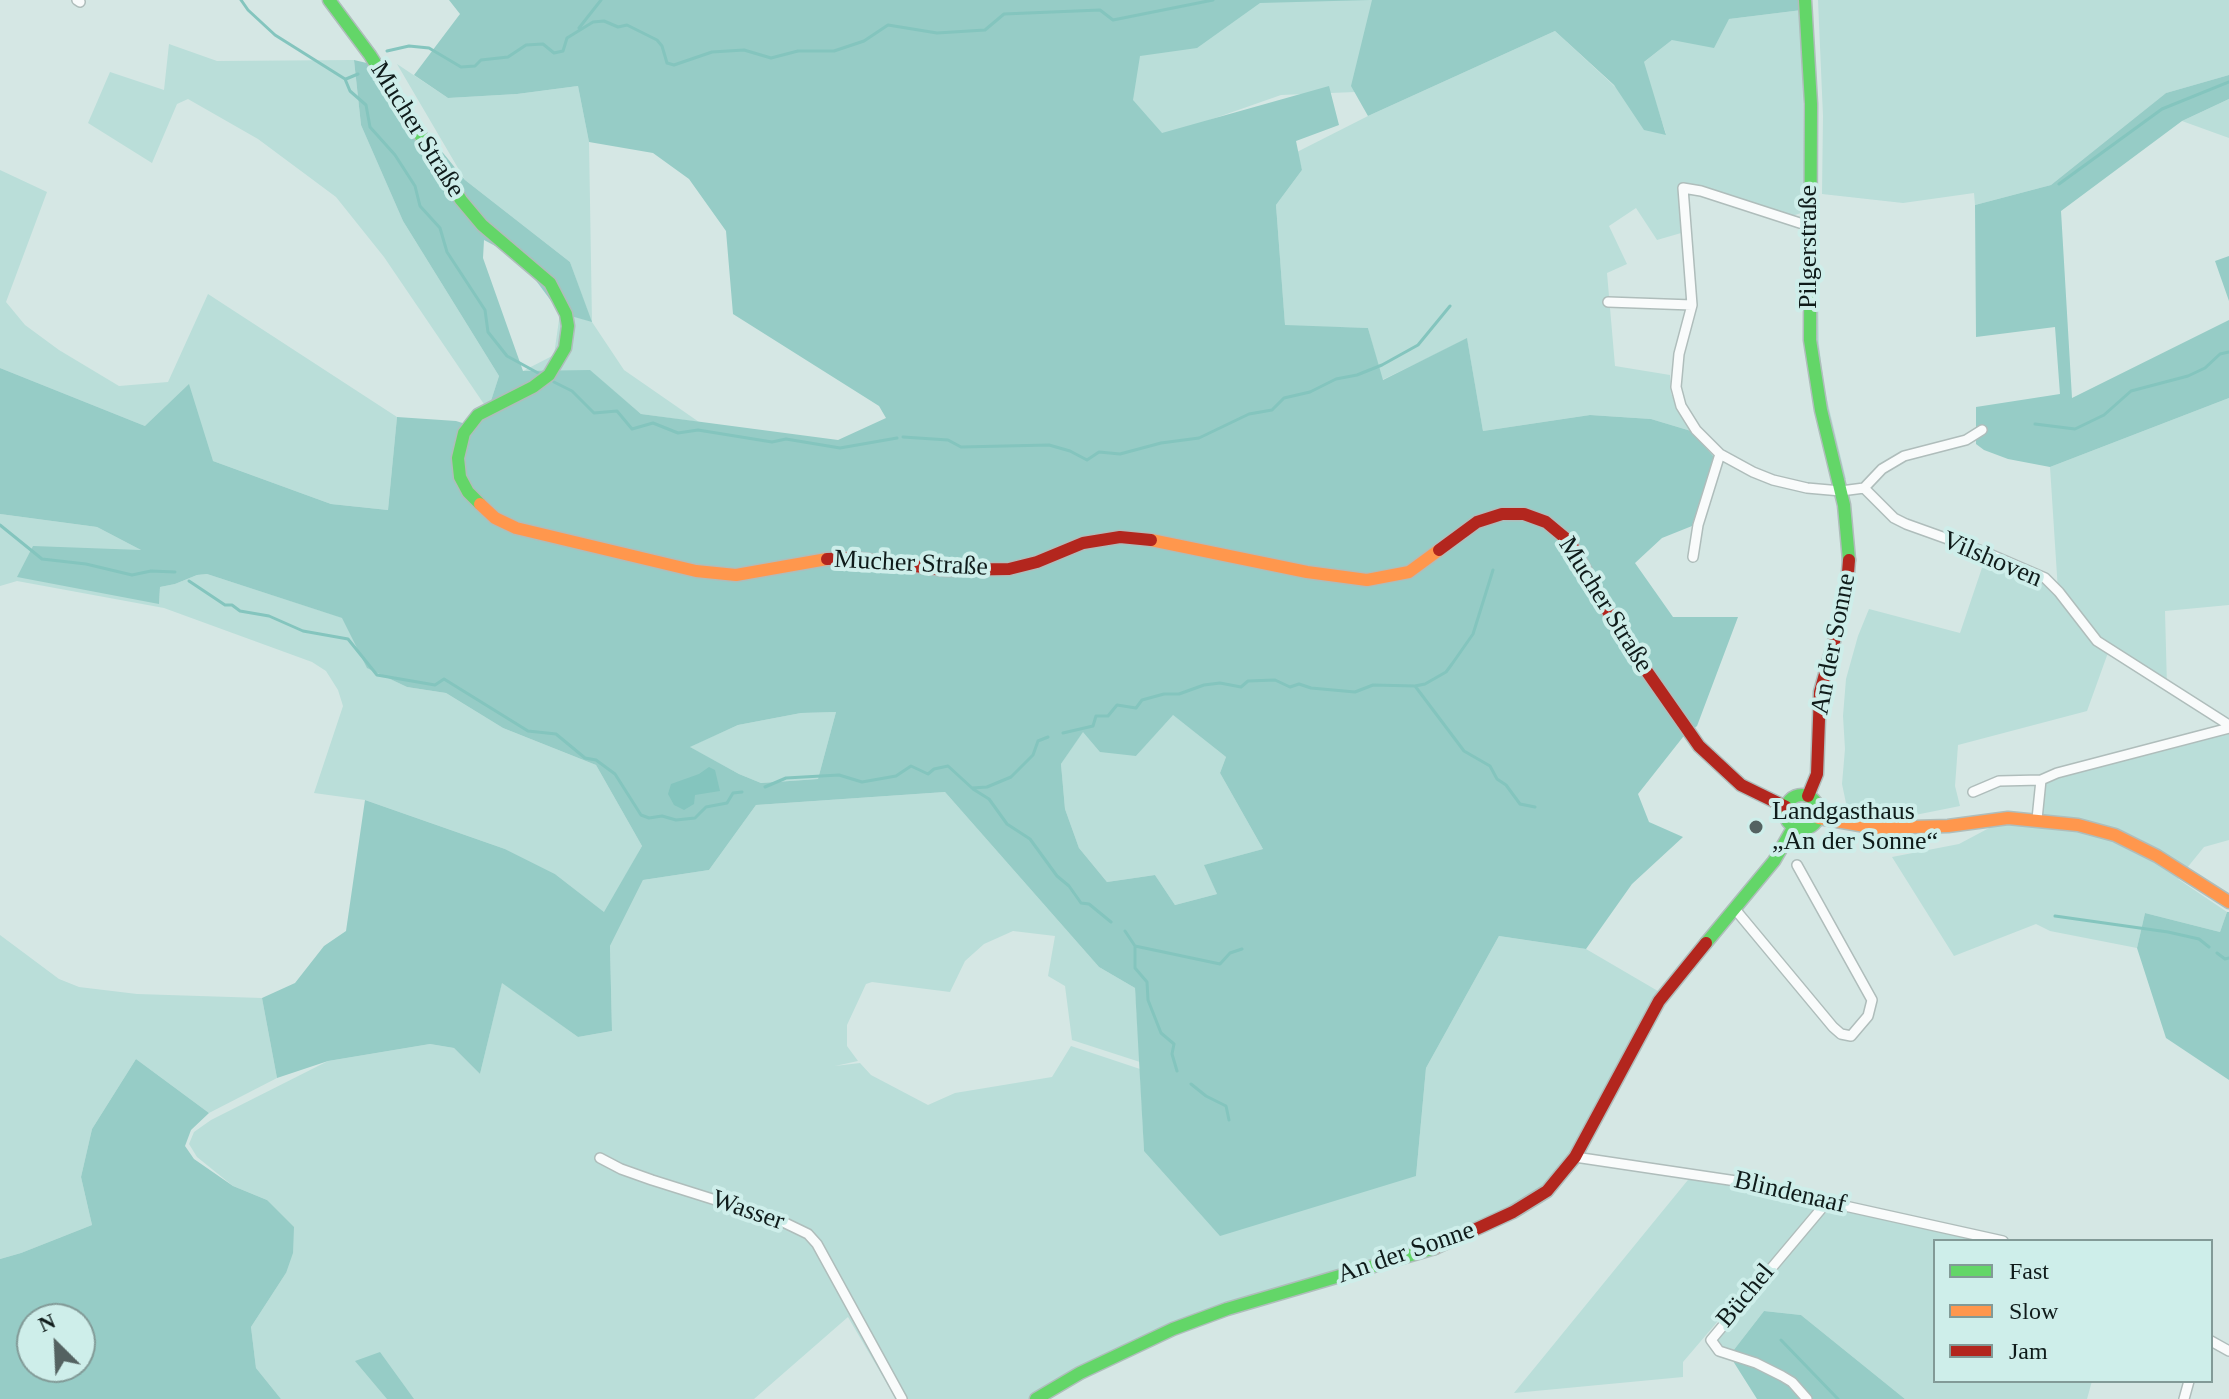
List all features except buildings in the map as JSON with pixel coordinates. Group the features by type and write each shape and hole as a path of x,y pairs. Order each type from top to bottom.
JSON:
{"main road":[{"name":"Mucher Straße","path":"329,0 370,55 461,200 482,225 550,283 566,314 568,338 560,360 549,375 533,387 478,415 464,433 458,458 460,477 468,492 495,518 516,528 655,563 736,575 833,558 946,570 1009,569 1037,562 1083,543 1120,537 1161,541 1307,572 1367,580 1409,572 1477,522 1502,514 1524,514 1546,522 1570,542 1620,633 1699,746 1741,785 1786,807"},
{"name":"Pilgerstraße","path":"1805,0 1811,104 1810,340 1821,410 1841,491"},
{"name":"An der Sonne","path":"1808,796 1817,774 1820,692 1847,596 1850,553 1841,491"},
{"path":"1795,796 1808,796 1816,802 1819,818 1811,828 1793,828 1786,818 1786,807 1795,796"},
{"path":"1819,818 1899,829 2008,818 2078,825 2115,835 2157,856 2229,902"},
{"name":"An der Sonne","path":"1036,1399 1080,1373 1173,1329 1241,1305 1403,1259 1472,1233 1547,1191 1575,1157 1659,1001 1774,861 1793,828"}],"street":[{"path":"1809,226 1683,188 1692,305 1676,369 1677,395 1696,430 1720,454 1773,480 1807,488 1841,491 1864,488 1893,461 1904,456 1966,440 1982,430"},
{"path":"1608,302 1692,305"},
{"path":"1693,557 1698,525 1720,454"},
{"name":"Vilshoven","path":"1864,488 1894,518 1906,524 2045,578 2097,641 2229,726"},
{"name":"Vilshoven","path":"1973,792 1999,781 2041,780 2229,726"},
{"path":"2037,819 2041,780"},
{"path":"1734,908 1833,1027 1841,1034 1851,1036 1868,1016 1872,1000 1797,865"},
{"name":"Blindenaaf","path":"1575,1157 1763,1185 1994,1239"},
{"name":"Wasser","path":"600,1158 621,1169 779,1220 808,1234 817,1244 902,1399"},
{"name":"Büchel","path":"1807,1399 1792,1382 1756,1363 1719,1351 1711,1340 1827,1202"}],"shaded area":[{"path":"449,0 1370,0 1260,3 1197,48 1140,56 1133,100 1162,133 1329,86 1339,125 1296,141 1302,170 1276,205 1285,325 1368,328 1383,380 1467,338 1483,431 1590,415 1651,419 1691,431 1715,458 1692,526 1662,538 1635,563 1673,617 1738,617 1697,726 1683,737 1638,794 1649,822 1683,837 1632,884 1586,949 1499,936 1426,1068 1416,1176 1220,1236 1144,1151 1135,988 1099,967 945,792 756,805 709,870 643,880 610,946 612,1031 578,1037 502,983 480,1074 454,1048 430,1044 328,1061 277,1078 262,998 295,983 324,946 346,931 365,800 505,849 555,874 604,912 642,846 596,765 503,728 446,693 407,687 367,668 342,618 207,574 160,587 159,604 17,577 33,546 141,550 97,527 0,514 0,368 145,426 189,384 213,461 331,504 388,510 397,417 456,421 469,425 488,410 499,376 403,221 361,125 354,60 371,64 465,180 570,262 592,322 560,313 520,259 484,240 483,258 523,371 590,370 641,414 838,440 886,418 879,406 733,314 726,231 689,179 653,153 589,142 578,86 448,98 414,75 460,14","holes":["836,712 818,779 761,783 690,747 738,725 801,713","1173,715 1226,757 1220,773 1263,849 1204,865 1217,894 1175,905 1155,875 1107,882 1079,848 1065,809 1061,764 1083,732 1100,752 1136,756"]},
{"path":"1234,0 1374,0 1355,92 1281,95 1144,143 1111,60"},
{"path":"1372,0 1801,0 1802,10 1729,19 1714,48 1672,40 1644,62 1666,135 1644,130 1614,85 1555,31 1368,116 1351,86"},
{"path":"1818,0 2229,0 2229,75 2166,93 2051,185 1975,205 1974,193 1903,203 1822,194 1823,116"},
{"path":"1802,10 1804,212 1792,216 1684,188 1688,231 1657,240 1636,208 1609,226 1627,264 1607,273 1615,366 1670,375 1671,393 1691,431 1651,419 1590,415 1483,431 1467,339 1382,380 1368,328 1285,326 1276,205 1302,170 1297,152 1368,116 1555,31 1666,134 1643,63 1672,40 1729,19"},
{"path":"169,44 217,61 354,60 361,125 403,221 499,376 488,410 384,257 336,197 258,139 188,99 177,104 152,163 88,123 110,72 164,90"},
{"path":"397,64 448,98 578,86 589,142 592,322 624,370 699,422 641,414 590,371 523,371 554,355 560,313 591,321 570,262 465,180"},
{"path":"2229,75 2229,99 2182,121 2061,211 2072,398 2229,320 2229,398 2050,467 2008,459 1984,450 1976,444 1976,407 2060,394 2055,327 1976,337 1975,205 2051,185 2166,93"},
{"path":"2229,99 2229,138 2182,121"},
{"path":"0,170 47,192 6,302 25,325 59,350 119,386 168,382 208,294 397,417 388,510 331,504 213,461 145,426 0,368"},
{"path":"1817,225 1819,344 1824,387 1846,479 1827,411 1816,344 1814,226"},
{"path":"2229,256 2229,301 2215,261"},
{"path":"2229,398 2229,605 2165,611 2167,687 2109,650 2087,711 1958,745 1955,786 1960,806 1910,816 1857,817 1846,803 1842,784 1845,749 1843,716 1846,679 1869,609 1960,633 1987,553 2027,569 2058,591 2050,467"},
{"path":"0,514 97,527 143,551 159,603 160,587 207,574 343,618 368,668 407,687 446,693 503,728 596,765 642,846 605,913 555,874 505,849 365,800 314,793 343,706 338,690 326,671 312,662 164,608 17,581 0,586"},
{"path":"836,712 818,779 761,783 689,747 738,725 801,713"},
{"path":"1172,714 1226,757 1220,773 1263,849 1205,865 1217,894 1175,905 1155,875 1107,882 1079,848 1065,809 1061,764 1083,731 1136,756"},
{"path":"2229,728 2229,840 2204,847 2178,879 2227,912 2220,932 2145,913 2137,948 2050,931 2036,924 1954,956 1892,857 1959,844 2008,818 2036,819 2041,780"},
{"path":"709,767 715,770 720,791 695,795 694,804 684,810 674,805 668,794 671,784"},
{"path":"945,792 1099,967 1135,988 1140,1062 1072,1040 1065,986 1048,976 1055,936 1013,931 984,944 965,961 950,992 872,982 866,984 847,1025 847,1046 858,1061 835,1066 860,1063 871,1075 928,1105 955,1093 1052,1077 1071,1046 1140,1069 1144,1151 1416,1176 1426,1068 1499,936 1586,949 1663,994 1557,1182 1472,1233 1227,1309 1036,1399 896,1399 848,1317 754,1399 281,1399 256,1368 251,1327 286,1273 267,1200 233,1186 197,1157 189,1144 194,1132 211,1120 328,1061 430,1044 454,1048 480,1074 502,982 578,1037 612,1031 610,946 643,880 709,870 756,805"},
{"path":"2227,912 2229,1080 2166,1038 2137,948 2145,913 2220,932"},
{"path":"0,935 59,979 79,987 137,994 262,998 277,1078 209,1113 136,1059 92,1129 81,1177 92,1225 0,1259"},
{"path":"136,1059 209,1113 191,1130 185,1146 194,1159 233,1186 267,1200 294,1227 293,1253 286,1273 251,1327 256,1368 281,1399 0,1399 0,1259 92,1225 81,1177 92,1129"},
{"path":"1692,1175 1823,1205 1683,1362 1683,1377 1514,1393"},
{"path":"1828,1207 1994,1239 1933,1239 1933,1383 2091,1383 2087,1399 1905,1399 1801,1315 1764,1311 1733,1351 1718,1346 1716,1337"},
{"path":"1764,1311 1801,1315 1905,1399 1757,1399 1733,1361 1733,1351"},
{"path":"380,1352 414,1399 387,1399 355,1361"}],"waterway":[{"path":"241,0 275,35 345,79 350,91 366,105 370,127 395,155 415,186 420,206 440,228 447,252 485,310 488,332 507,356 538,373"},
{"path":"579,28 601,0"},
{"path":"387,51 409,46 429,48 461,67 475,66 481,60 508,57 526,45 543,44 554,53 563,51 567,38 593,22 604,21 618,27 627,25 657,40 667,63 674,65 712,52 744,50 771,58 798,51 834,51 864,41 888,25 937,33 985,30 1004,14 1100,10 1113,20 1213,0"},
{"path":"346,79 358,74"},
{"path":"2059,184 2162,109 2229,82"},
{"path":"903,437 948,440 961,447 1049,445 1087,460 1099,452 1120,454 1161,443 1199,438 1249,414 1272,410 1284,398 1310,392 1336,379 1382,365 1418,345 1450,306"},
{"path":"2035,424 2075,429 2104,415 2131,391 2188,376 2205,368 2220,354 2229,352"},
{"path":"554,382 572,391 594,413 617,411 632,429 653,423 678,433 698,430 772,442 786,439 840,448 897,438"},
{"path":"0,525 42,559 86,564 132,575 151,571 175,572"},
{"path":"1415,686 1446,672 1473,634 1493,570"},
{"path":"189,581 225,605 232,605 240,611 269,616 303,631 348,639 377,675 435,685 444,679 528,731 556,734 585,758 596,760 615,774 641,815 676,820 695,818 706,807 727,803 733,793 742,792"},
{"path":"1063,733 1093,726 1096,716 1108,716 1117,705 1136,708 1142,700 1164,694 1179,694 1204,685 1220,683 1241,687 1248,681 1275,680 1290,687 1299,684 1355,692 1373,685 1415,686 1464,751 1490,766 1497,779 1506,785 1520,804 1535,807"},
{"path":"765,787 786,778 839,775 862,782 896,776 911,766 928,774 934,769 948,766 972,788 987,787 1011,777 1033,755 1038,741 1048,737"},
{"path":"973,789 989,799 1007,824 1030,839 1081,903 1089,904 1111,922"},
{"path":"2055,916 2168,932 2199,939 2209,947"},
{"path":"1125,931 1135,946 1220,964 1230,953 1242,949"},
{"path":"1135,946 1135,968 1147,982 1148,1000 1161,1033 1174,1044 1172,1054 1177,1071"},
{"path":"2217,953 2225,959 2229,958"},
{"path":"1191,1084 1226,1106 1229,1120"},
{"path":"1781,1340 1838,1399"}],"traffic: fast":[{"path":"329,0 370,55 461,200 482,225 550,283 566,314 565,348 549,375 533,387 478,415 464,433 458,458 460,477 468,492 480,504"},
{"path":"1805,0 1811,104 1810,340 1821,410 1844,505 1849,560"},
{"path":"1802,795 1814,800 1819,812 1814,824 1802,829 1790,824 1785,812 1790,800 1802,795"},
{"path":"1706,943 1774,861 1793,828"},
{"path":"1036,1399 1080,1373 1173,1329 1227,1309 1435,1248"}],"traffic: slow":[{"path":"480,504 495,518 516,528 696,571 736,575 827,559"},
{"path":"1151,540 1307,572 1367,580 1409,572 1439,550"},
{"path":"1819,818 1877,828 1948,826 2008,818 2078,825 2115,835 2157,856 2229,902"}],"traffic: jam":[{"path":"1439,550 1477,522 1502,514 1524,514 1546,522 1570,542 1620,633 1699,746 1741,785 1786,807"},
{"path":"827,559 853,558 946,570 1009,569 1037,562 1083,543 1120,537 1151,540"},
{"path":"1808,796 1817,774 1820,692 1846,598 1849,560"},
{"path":"1435,1248 1513,1212 1547,1191 1575,1157 1659,1001 1706,943"}],"place":[{"name":"Landgasthaus „An der Sonne“","path":"1756,827"}]}
